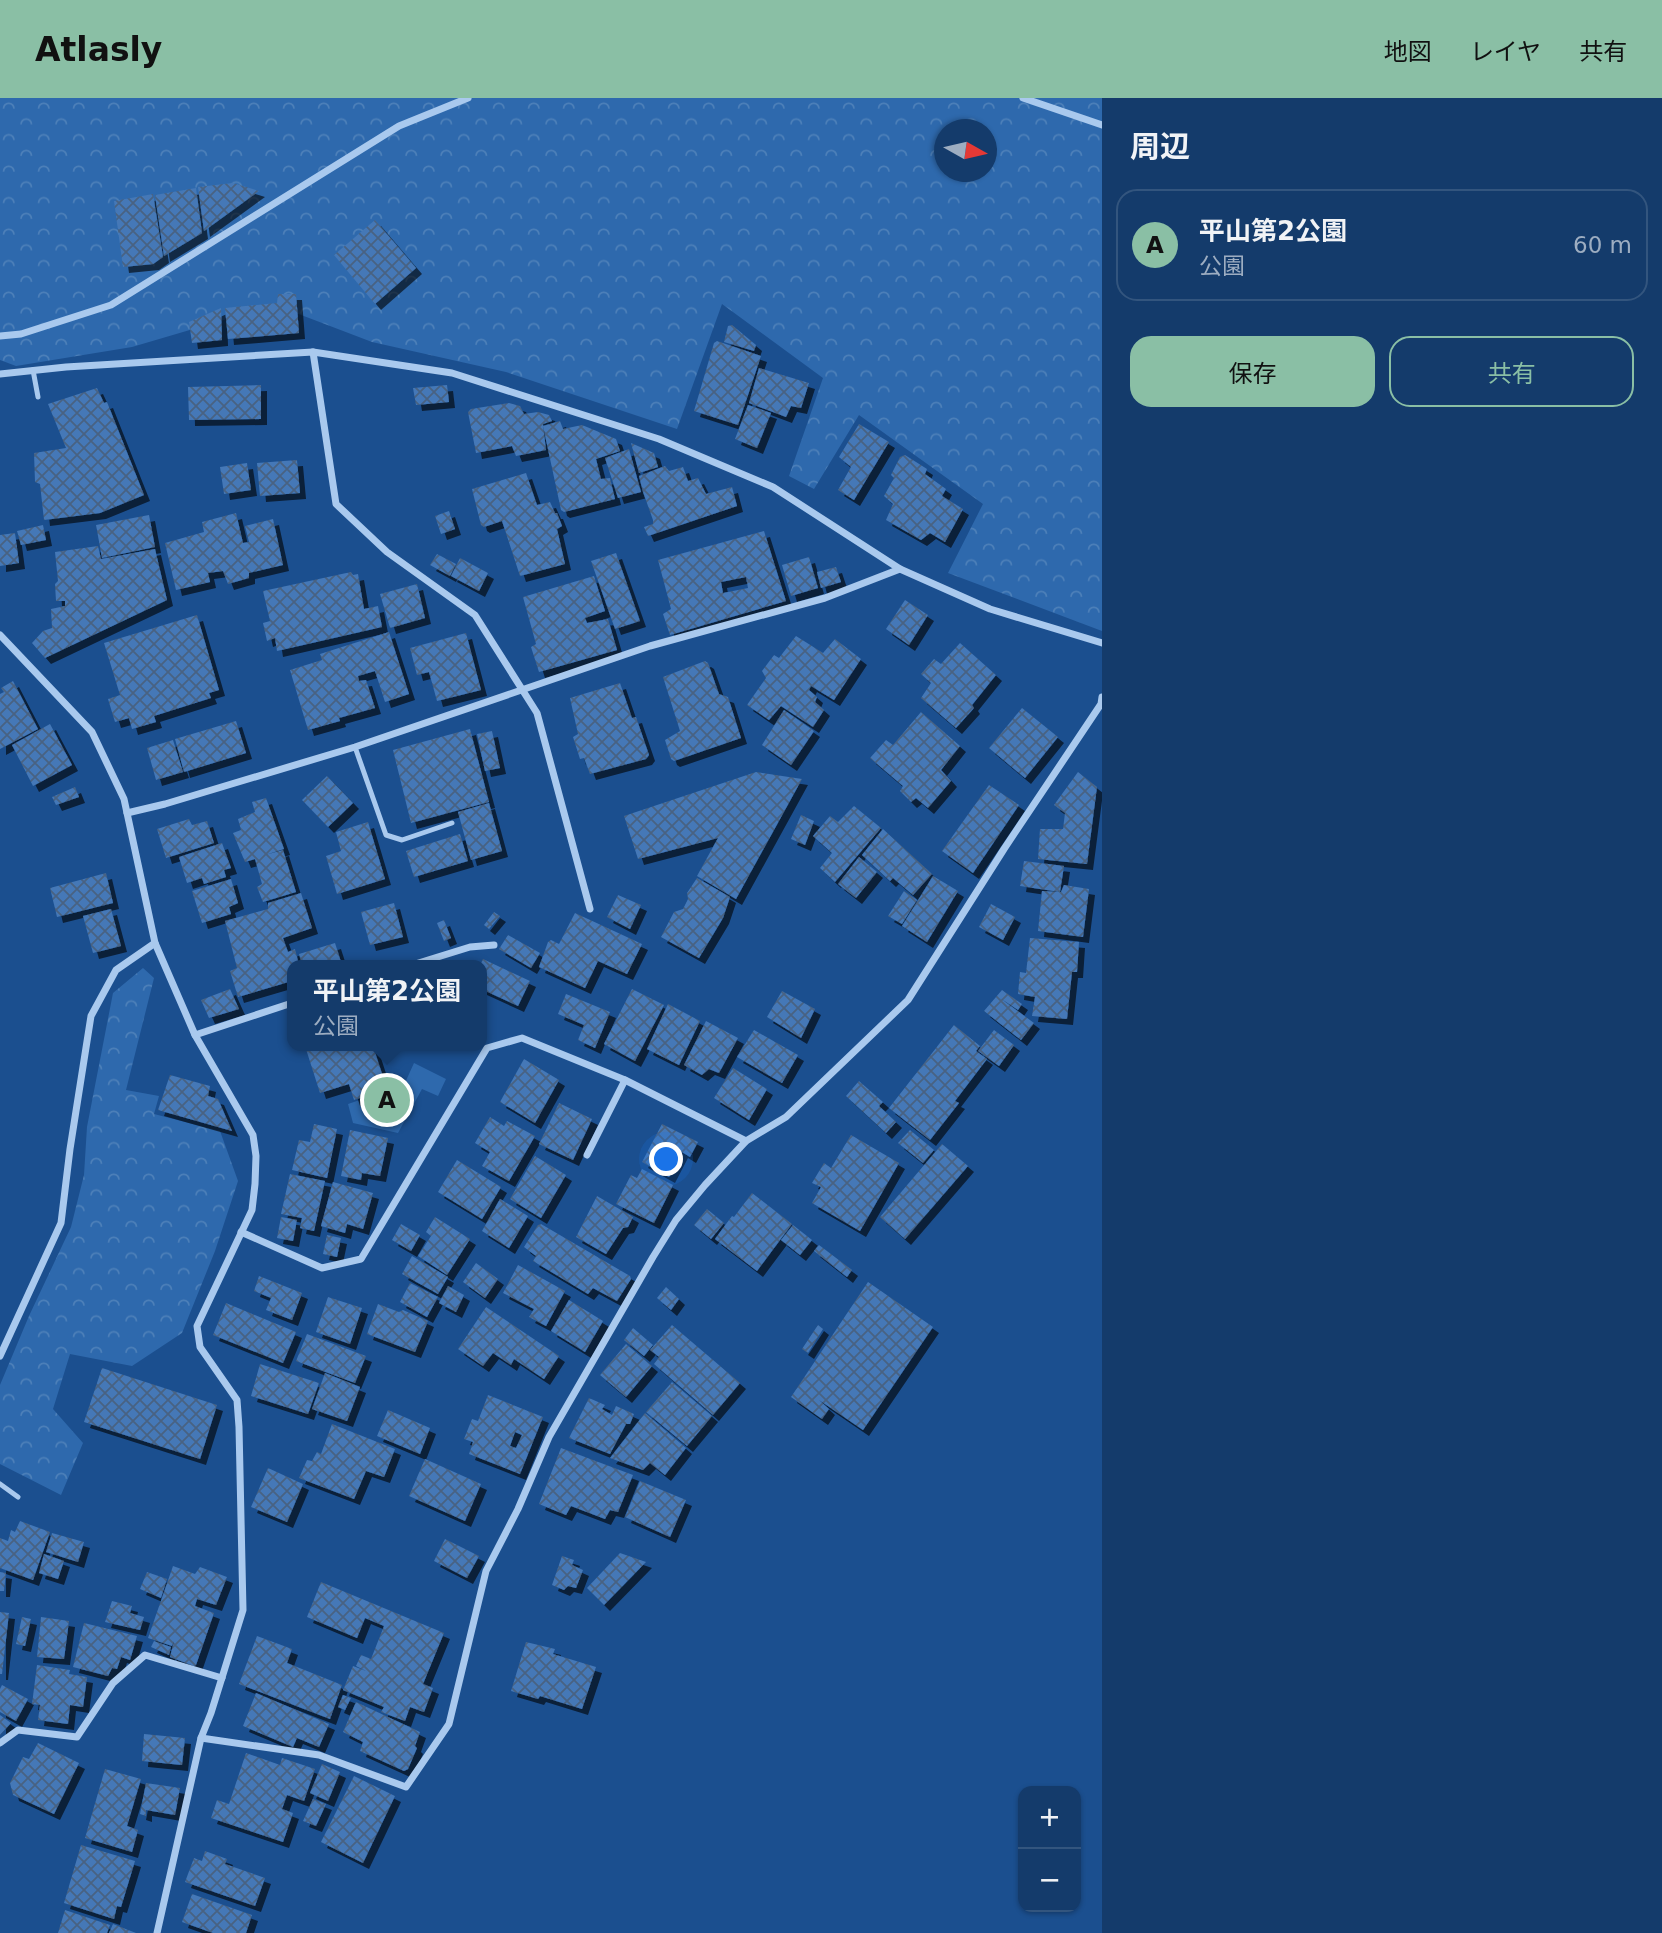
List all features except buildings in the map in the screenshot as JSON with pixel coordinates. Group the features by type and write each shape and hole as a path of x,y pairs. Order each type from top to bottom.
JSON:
{"street":[{"path":"0,337 21,334 111,305 399,126 468,98"},
{"path":"1023,98 1102,125"},
{"path":"313,352 336,505 387,552 475,615 523,690 537,713 590,909"},
{"path":"0,374 313,352 452,373 659,439 773,486 900,569 990,609 1102,643"},
{"path":"127,813 355,747 650,646 825,598 900,569"},
{"path":"0,635 92,732 124,799 155,943 195,1034 253,1135 256,1156 251,1210 197,1326 200,1347 237,1400 243,1610 201,1738 156,1933"},
{"path":"201,1738 319,1755 406,1787 449,1724 486,1571 518,1509 549,1437 676,1220 746,1142 786,1117 908,1000 1003,849 1101,704 1102,696"},
{"path":"0,1356 61,1223 91,1016 116,970 155,943"},
{"path":"428,960 470,947 494,945"},
{"path":"195,1034 287,1005"},
{"path":"487,1048 522,1038 625,1080 746,1142"},
{"path":"242,1232 322,1268 360,1259 484,1051"},
{"path":"587,1155 625,1080"},
{"path":"0,1743 18,1730 78,1737 113,1683 145,1654 222,1678"}],"lane":[{"path":"33,370 38,397"},
{"path":"355,747 386,835 402,840 452,823"},
{"path":"0,1484 18,1497"}],"green space":[{"path":"0,98 1102,98 1102,631 948,573 983,504 859,415 814,489 789,476 823,378 722,304 677,429 506,372 372,342 275,305 132,347 16,366 0,360"},
{"path":"143,968 154,978 126,1090 159,1096 154,1114 220,1131 238,1181 215,1251 182,1333 132,1366 70,1354 53,1409 83,1443 61,1495 0,1464 0,1385 71,1227 84,1175 87,1127 113,993"},
{"path":"414,1063 446,1079 438,1096 422,1089 398,1133 353,1123 348,1104 404,1085"}],"place":[{"name":"平山第2公園","path":"387,1100"}]}
